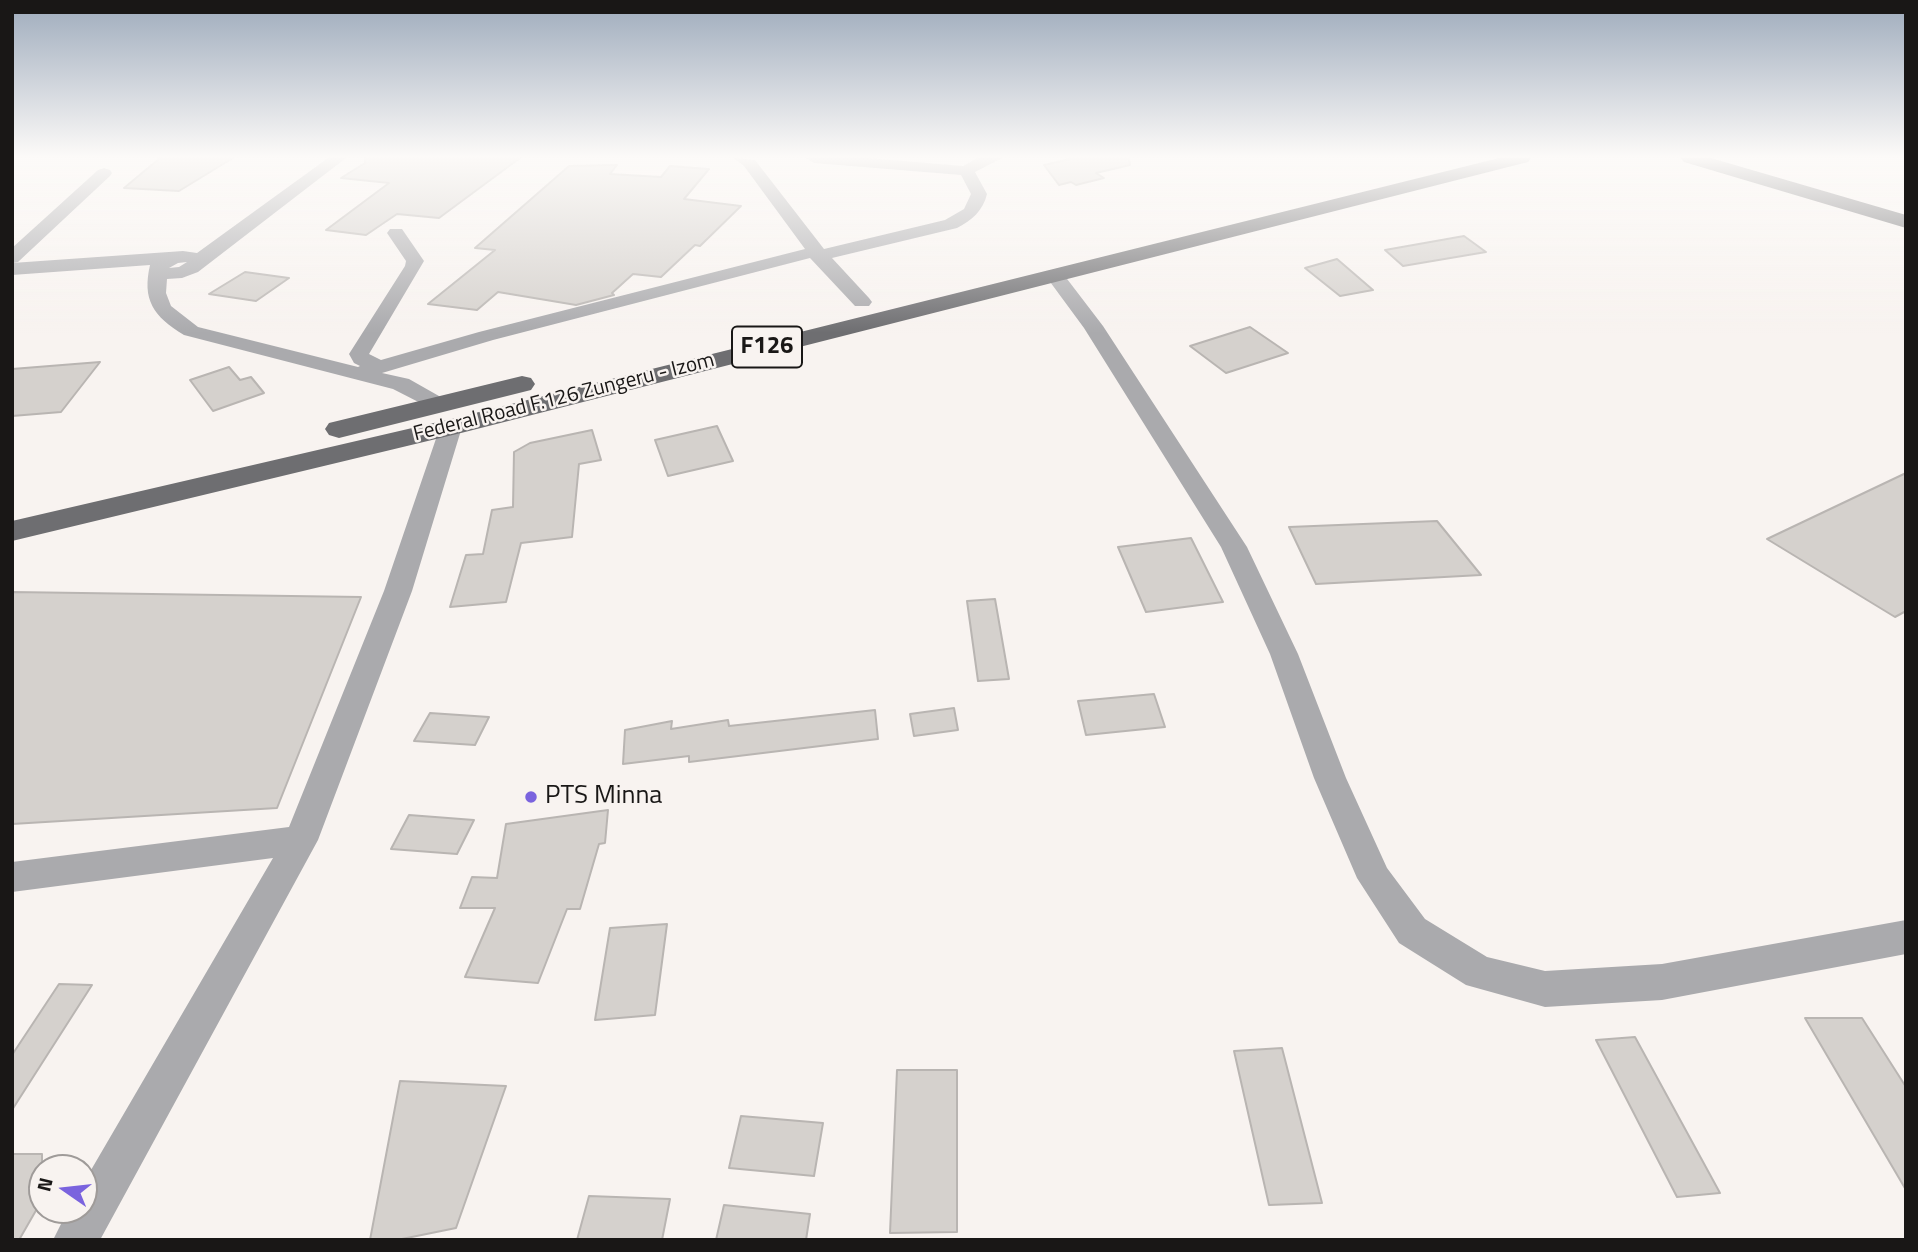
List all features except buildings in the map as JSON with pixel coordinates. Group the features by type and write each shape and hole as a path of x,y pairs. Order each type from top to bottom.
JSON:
{"main road":[{"name":"Federal Road F.126 Zungeru - Izom","path":"12,531 862,302 1215,216"},
{"path":"1266,216 1273,220"},
{"name":"Federal Road F.126 Zungeru - Izom","path":"12,509 444,416 1054,275 1287,216"},
{"path":"1887,216 1906,222"}],"street":[{"path":"12,258 57,216"},
{"path":"75,1240 301,840 398,592 444,416 401,384 370,370 191,331 174,321 162,309 156,299 155,286 177,264 232,236 259,216"},
{"path":"785,216 816,254 862,302"},
{"path":"370,370 485,336 816,254 951,224 965,216"},
{"path":"370,370 359,354 414,266 412,256 396,233"},
{"path":"12,269 103,263 177,264"},
{"path":"162,309 176,281 177,264"},
{"path":"1054,275 1093,326 1234,547 1284,653 1330,778 1374,878 1412,931 1479,973 1545,989 1662,982 1906,937"},
{"path":"12,877 301,840"}],"place":[{"name":"PTS Minna","path":"531,797"}]}
